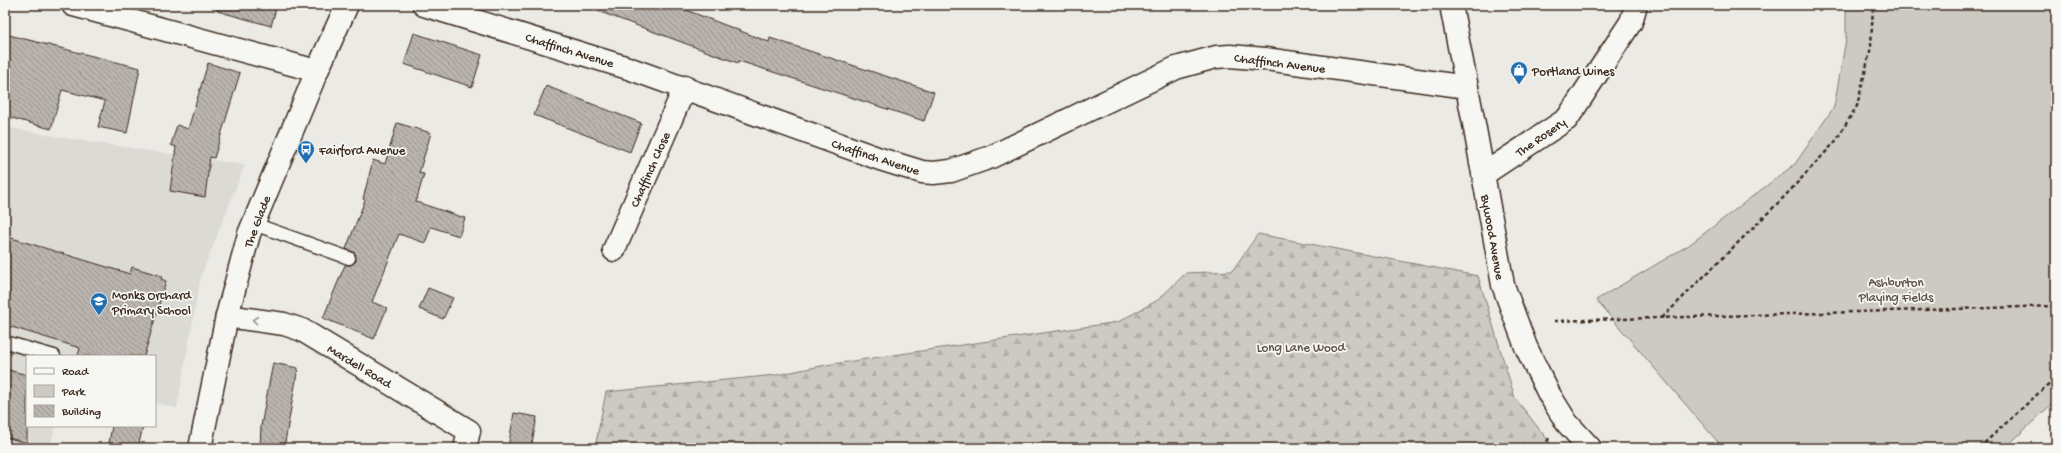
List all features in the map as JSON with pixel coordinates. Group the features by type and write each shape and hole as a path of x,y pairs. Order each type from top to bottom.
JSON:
{"street":[{"path":"73,5 317,71"},
{"name":"The Glade","path":"200,448 227,316 254,224 317,71 347,5"},
{"name":"Chaffinch Avenue","path":"424,5 573,50 685,87 899,165 933,173 951,171 992,157 1169,71 1188,63 1216,57 1252,57 1467,87"},
{"name":"Bywood Avenue","path":"1451,5 1484,174 1503,284 1512,314 1542,381 1561,416 1590,448"},
{"name":"The Rosery","path":"1484,174 1567,119 1631,22 1636,5"},
{"name":"Chaffinch Close","path":"614,250 685,87"},
{"name":"Mardell Road","path":"227,316 284,324 302,330 469,431 466,448"}],"lane":[{"path":"254,224 348,258"},
{"path":"5,342 50,355"}],"path":[{"path":"1661,318 1785,196 1835,142 1857,106 1870,47 1873,5"},
{"path":"1554,321 2056,306"},
{"path":"1980,448 2056,377"}],"shaded area":[{"name":"Monks Orchard Primary School","path":"5,127 71,139 245,165 201,276 177,408 156,403 156,355 26,355 26,427 55,427 50,448 5,448"}],"green space":[{"name":"Ashburton Playing Fields","path":"1846,5 2056,5 2056,400 2005,448 1723,448 1596,300 1689,245 1795,164 1834,107 1846,39"},
{"name":"Long Lane Wood","path":"1258,234 1478,276 1515,398 1554,448 595,448 606,392 776,375 826,365 1118,322 1158,300 1186,273 1232,271"}],"building":[{"path":"218,5 277,5 271,26 217,11"},
{"path":"587,5 673,5 769,42 770,38 934,92 924,121 739,61 738,63 587,7"},
{"path":"414,33 482,55 472,87 404,64"},
{"path":"5,34 140,68 127,133 98,127 105,101 62,90 51,129 5,116"},
{"path":"208,63 240,73 214,158 210,157 205,197 170,191 176,147 171,145 177,125 188,129"},
{"path":"546,86 641,123 630,152 534,115"},
{"path":"397,123 431,133 419,173 424,174 416,202 465,218 459,236 431,227 425,243 399,234 372,302 387,308 374,339 323,318 345,265 351,265 356,261 355,253 346,249 365,200 363,199 373,160 385,164"},
{"path":"5,236 130,274 132,267 162,276 161,279 166,281 144,355 78,355 80,348 5,325"},
{"path":"428,288 453,298 443,319 419,309"},
{"path":"273,363 298,368 284,448 260,448 261,426"},
{"path":"5,369 26,375 27,443 5,437"},
{"path":"514,413 537,417 531,448 508,448"},
{"path":"112,427 143,427 138,448 108,448"}],"place":[{"name":"Portland Wines","path":"1519,85"},
{"name":"Fairford Avenue","path":"306,164"},
{"name":"Monks Orchard Primary School","path":"99,316"}]}
